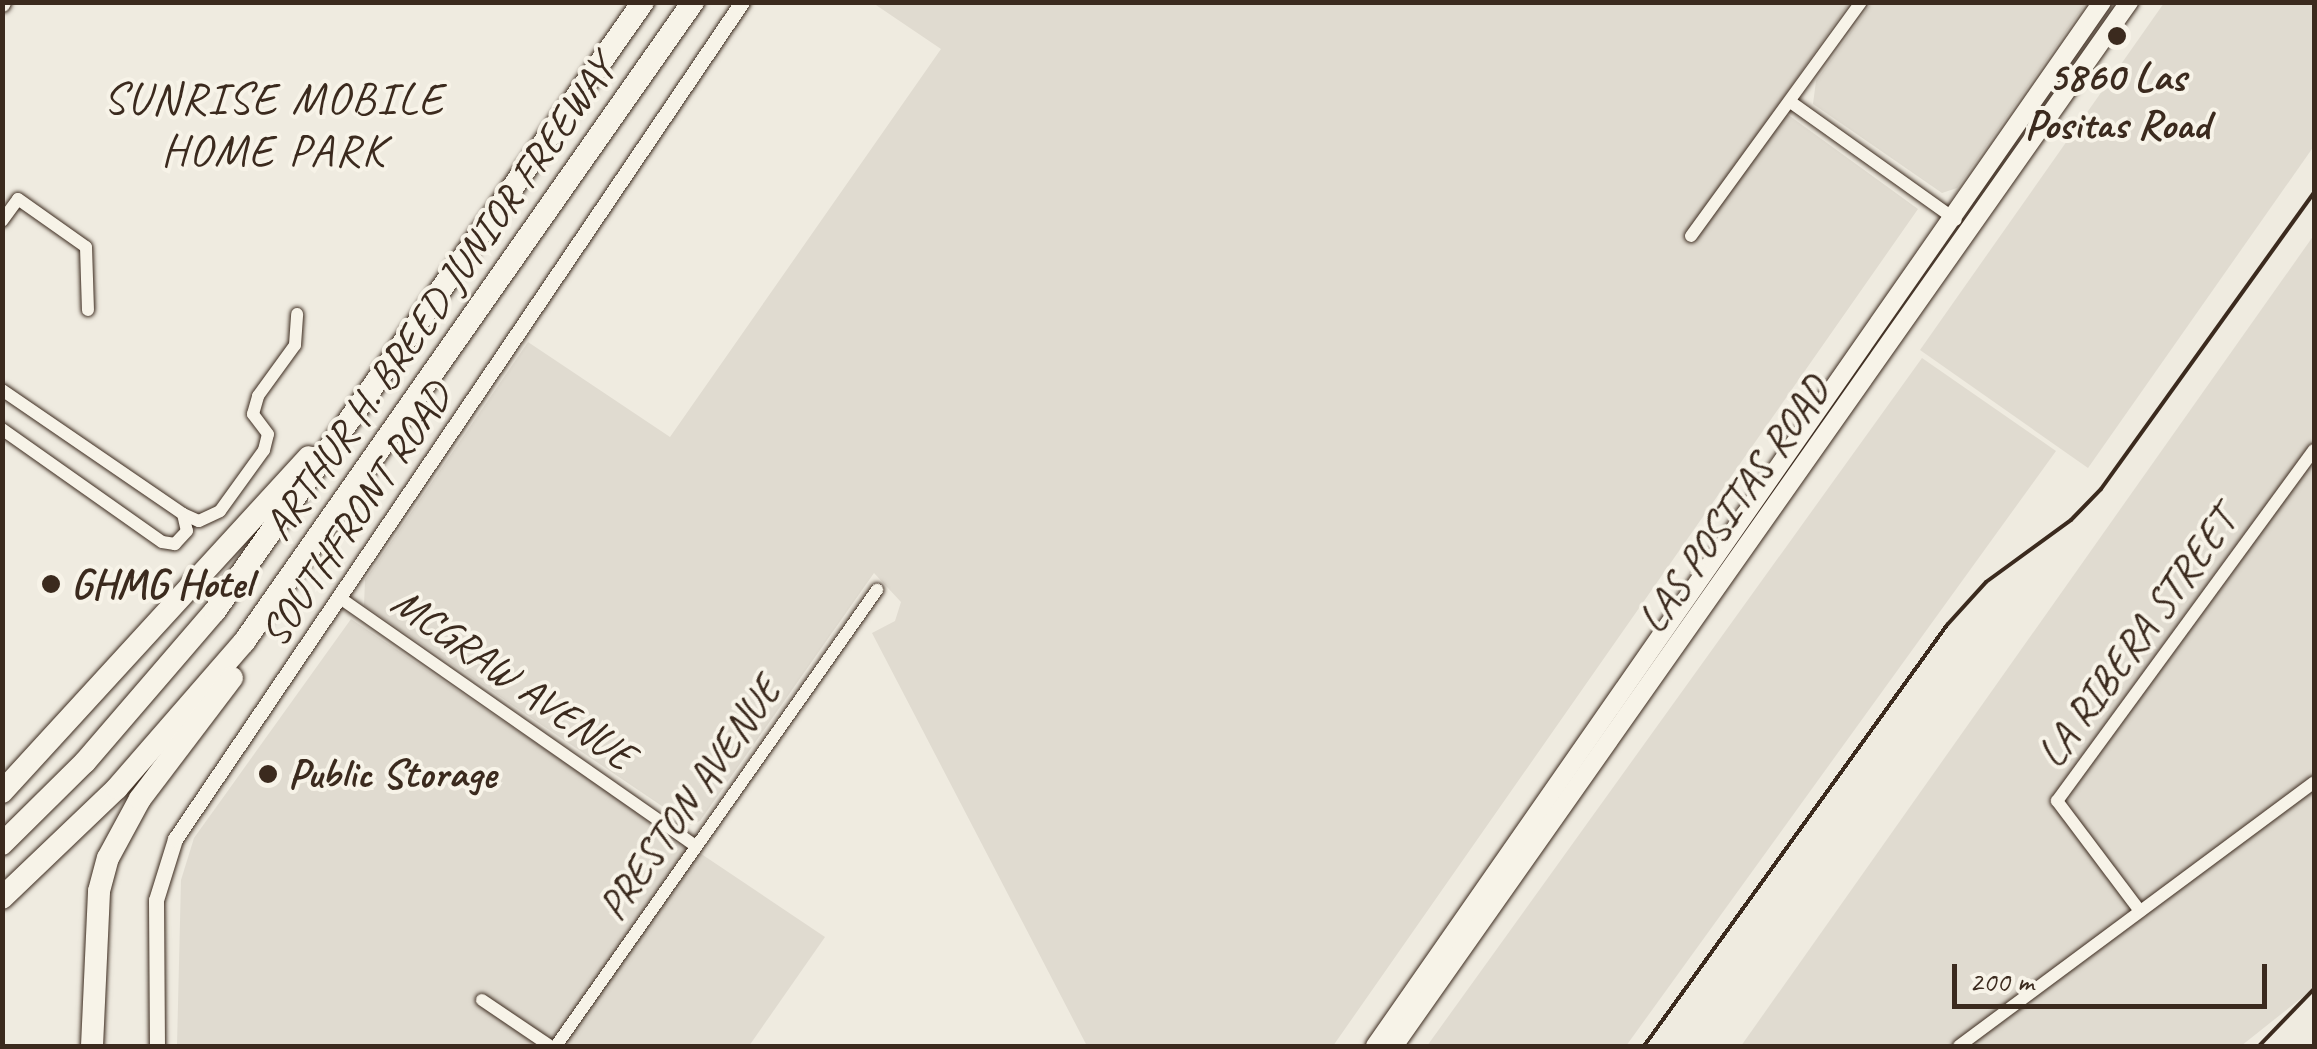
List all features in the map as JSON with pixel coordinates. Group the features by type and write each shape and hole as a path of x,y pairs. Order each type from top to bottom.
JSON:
{"highway":[{"name":"ARTHUR H. BREED JUNIOR FREEWAY","path":"2,844 86,762 215,611 642,2"},
{"name":"ARTHUR H. BREED JUNIOR FREEWAY","path":"2,898 117,788 266,614 693,2"},
{"path":"2,792 216,566 386,367"},
{"path":"92,1046 99,891 108,858 151,784 258,646 266,614"},
{"path":"2,770 38,751"}],"main road":[{"name":"LAS POSITAS ROAD","path":"1374,1046 2102,2"},
{"name":"LAS POSITAS ROAD","path":"1394,1046 2129,2"},
{"path":"2042,126 2034,117 2063,74 2063,58"}],"street":[{"name":"SOUTHFRONT ROAD","path":"157,1046 156,900 175,839 343,600 742,2"},
{"path":"1691,236 1792,103 1861,2"},
{"path":"1792,103 1970,231"},
{"path":"2,221 18,199 86,246 88,310"},
{"path":"2,390 198,521 220,511 264,450 268,434 254,414 258,396 294,346 297,314"},
{"path":"2,428 162,542 175,544 186,531 183,514"},
{"name":"LA RIBERA STREET","path":"2140,910 2057,801 2314,450"},
{"name":"PRESTON AVENUE","path":"553,1046 878,590"},
{"name":"MCGRAW AVENUE","path":"343,600 695,846"},
{"path":"1960,1046 2314,782"},
{"path":"482,1000 553,1046"}],"shaded area":[{"path":"1872,2 2086,3 1957,188 1942,193 1813,104 1816,81"},
{"path":"873,3 1849,3 1783,98 1783,111 1918,209 1333,1046 1087,1046 872,633 895,621 901,602 874,573 700,821 690,825 364,605 365,580 528,342 670,437 941,49"},
{"path":"2164,3 2314,3 2314,146 2088,468 1920,350"},
{"path":"2314,235 2314,988 2241,1046 1741,1046"},
{"path":"1922,358 2056,451 1626,1046 1427,1046"},
{"path":"351,619 825,937 749,1046 177,1046 181,880 194,838"}],"railway":[{"path":"1644,1046 1947,625 1986,582 2071,520 2101,489 2314,193"},
{"path":"2259,1046 2314,989"}],"place":[{"name":"5860 Las Positas Road","path":"2117,36"},
{"name":"GHMG Hotel","path":"51,584"},
{"name":"Public Storage","path":"268,774"}],"district":[{"name":"SUNRISE MOBILE HOME PARK","path":"274,125"}]}
